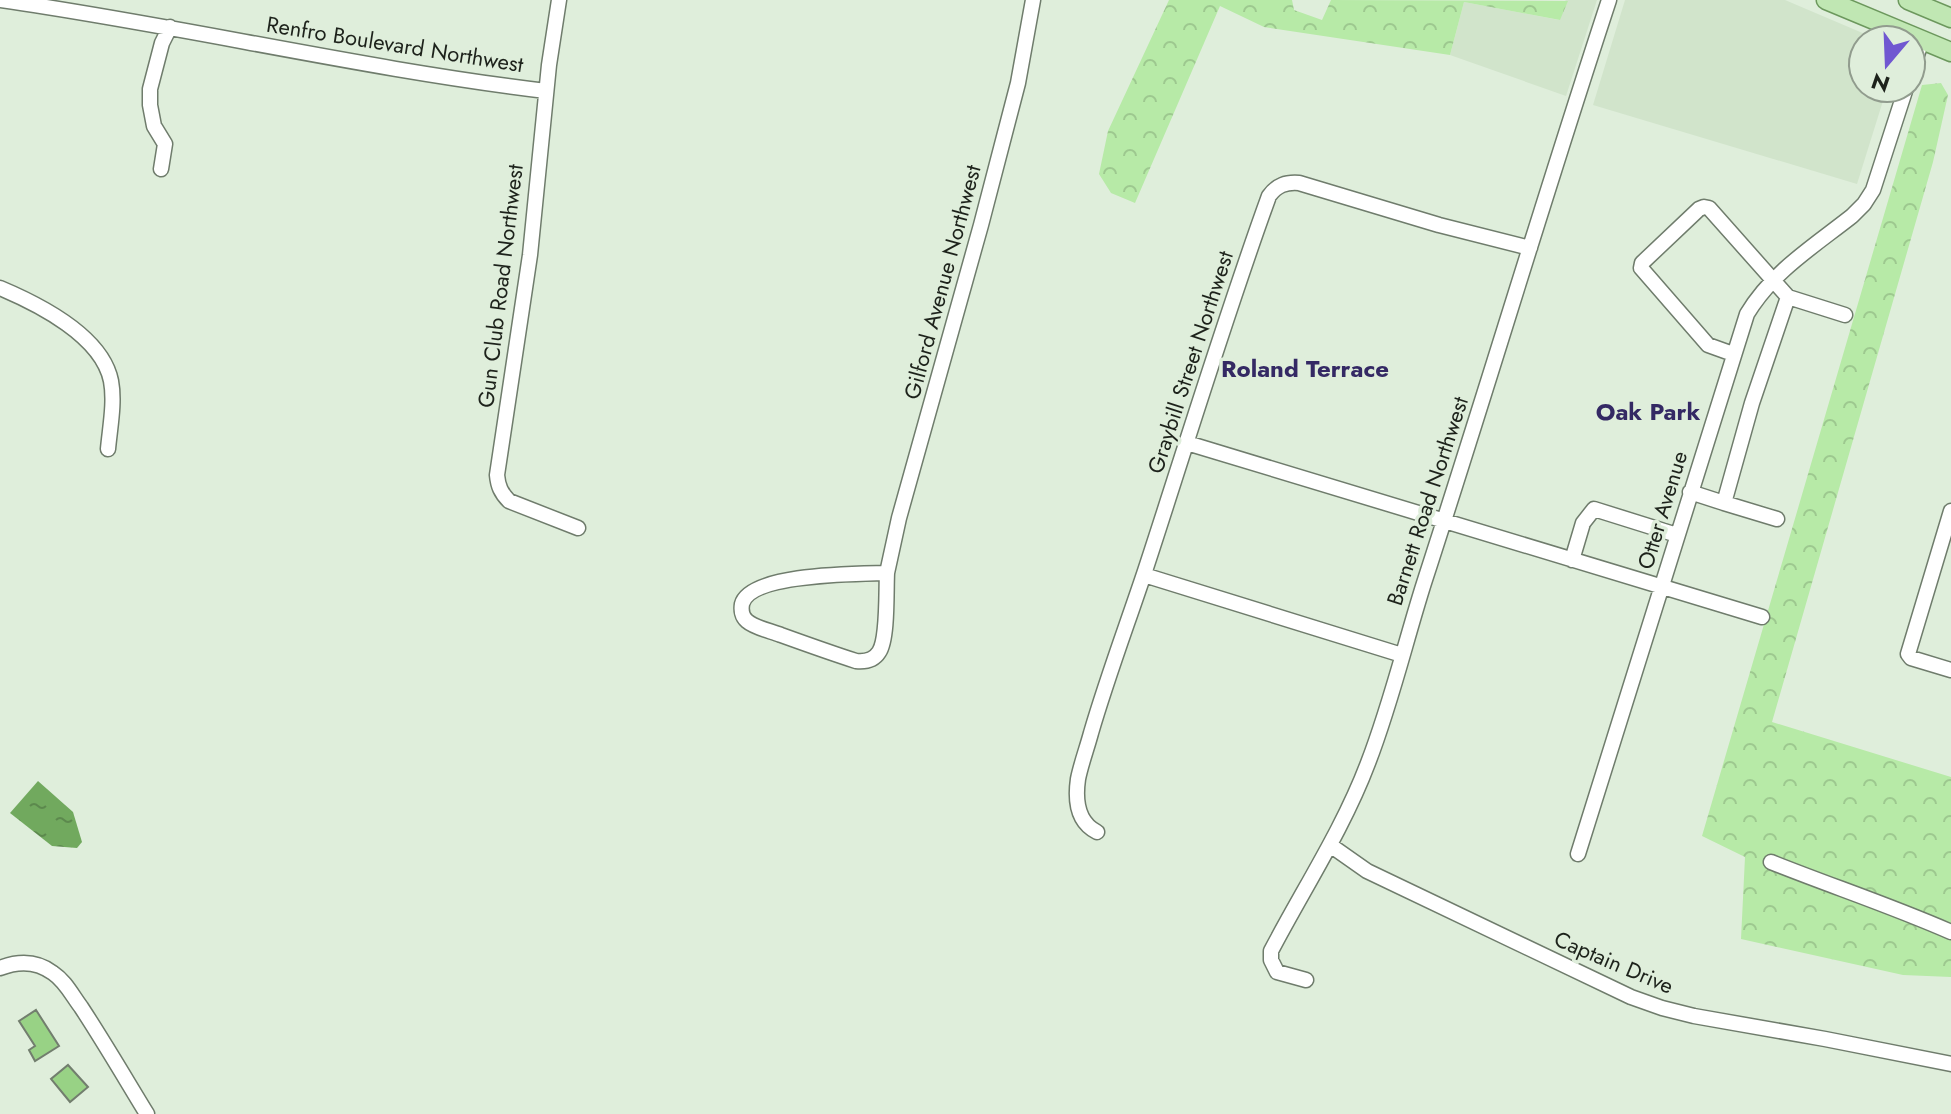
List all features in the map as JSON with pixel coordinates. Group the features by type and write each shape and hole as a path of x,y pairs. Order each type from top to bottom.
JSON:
{"main road":[{"path":"1908,0 1951,18"},
{"path":"1834,1 1886,24"},
{"path":"1927,42 1951,52"}],"street":[{"name":"Renfro Boulevard Northwest","path":"0,0 91,13 368,64 546,91"},
{"name":"Gun Club Road Northwest","path":"559,0 546,91 530,255 497,475 502,494 509,501 578,528"},
{"name":"Gilford Avenue Northwest","path":"887,573 789,579 750,594 741,606 742,614 747,621 767,630 856,661 877,656 882,648 887,573 899,518 1018,83 1033,0"},
{"name":"Barnett Road Northwest","path":"1306,980 1277,972 1271,960 1271,951 1330,845 1368,764 1609,0"},
{"path":"161,169 165,144 154,126 150,89 162,43 170,27"},
{"name":"Otter Avenue","path":"1578,854 1747,314 1772,280 1864,204 1873,190 1901,104"},
{"name":"Graybill Street Northwest","path":"1097,832 1083,822 1079,813 1078,779 1269,196 1280,185 1299,183 1439,225 1530,248"},
{"path":"1733,354 1708,345 1641,268 1642,263 1704,207 1709,208 1788,297 1845,315"},
{"path":"0,288 42,308 98,350 111,380 108,449"},
{"path":"1724,503 1752,403 1788,297"},
{"path":"1187,443 1762,617"},
{"path":"1690,492 1777,519"},
{"path":"1572,560 1583,523 1594,509 1677,535"},
{"path":"1951,511 1908,649 1911,658 1951,670"},
{"path":"1144,575 1402,655"},
{"name":"Captain Drive","path":"1330,845 1367,871 1631,997 1694,1016 1951,1064"},
{"path":"1771,862 1951,932"},
{"path":"0,968 12,963 38,964 62,981 147,1114"}],"shaded area":[{"path":"1565,0 1597,0 1566,96 1450,55 1464,2 1559,20 1567,2"},
{"path":"1625,0 1785,0 1847,26 1847,104 1882,104 1857,184 1593,105"}],"green space":[{"path":"1169,0 1292,0 1294,10 1322,20 1331,0 1568,1 1560,20 1464,2 1450,55 1264,27 1220,6 1135,203 1111,193 1099,174 1108,131"},
{"path":"1941,83 1948,95 1933,162 1772,722 1951,777 1951,977 1903,975 1741,939 1745,857 1702,836 1916,104 1927,104 1927,84"}],"water":[{"path":"38,781 73,812 82,842 77,848 52,846 10,813"}],"building":[{"path":"36,1010 59,1046 35,1061 29,1050 35,1046 19,1021"},
{"path":"68,1065 88,1087 70,1102 51,1079"}],"district":[{"name":"Roland Terrace","path":"1305,368"},
{"name":"Oak Park","path":"1648,411"}]}
